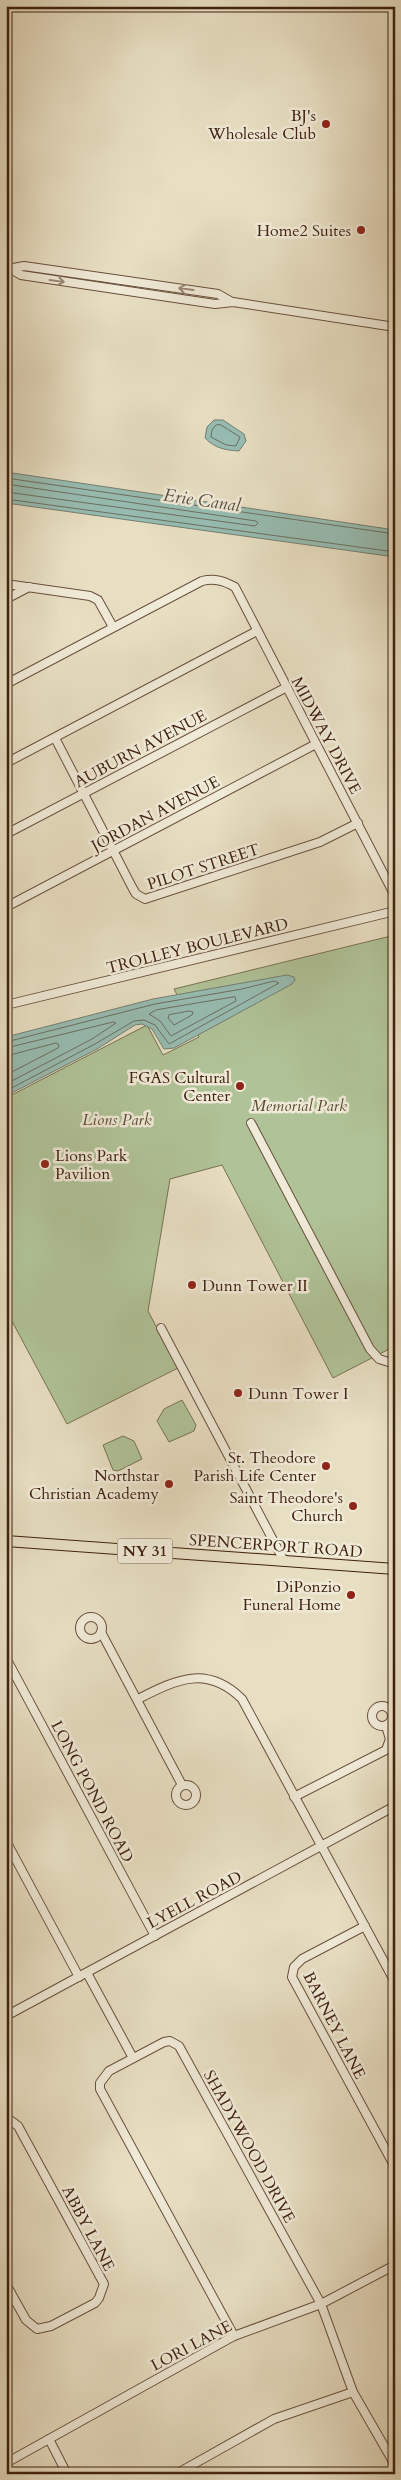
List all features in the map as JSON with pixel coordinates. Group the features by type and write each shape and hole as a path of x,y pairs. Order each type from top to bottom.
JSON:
{"main road":[{"name":"SPENCERPORT ROAD","path":"6,1541 395,1569"}],"street":[{"path":"8,269 24,266 218,294 233,302 395,327"},
{"name":"MIDWAY DRIVE","path":"113,627 202,581 218,580 235,587 395,896"},
{"path":"6,584 90,596 98,600 113,627 6,684"},
{"path":"6,599 29,587"},
{"path":"6,763 257,631"},
{"name":"AUBURN AVENUE","path":"6,834 286,687"},
{"name":"PILOT STREET","path":"55,738 136,894 140,897 150,899 320,842 358,823"},
{"name":"JORDAN AVENUE","path":"6,907 316,744"},
{"name":"TROLLEY BOULEVARD","path":"6,1005 395,911"},
{"path":"251,1122 370,1349 379,1359 395,1364"},
{"path":"161,1328 284,1561"},
{"path":"101,1632 182,1785"},
{"name":"LONG POND ROAD","path":"6,1658 155,1936"},
{"path":"138,1699 182,1678 202,1679 225,1685 235,1692 248,1707 320,1846 395,1982"},
{"path":"294,1797 386,1750 390,1739 386,1726"},
{"name":"LYELL ROAD","path":"6,2016 395,1806"},
{"path":"6,1841 133,2058"},
{"name":"BARNEY LANE","path":"365,1926 302,1959 294,1967 292,1977 395,2167"},
{"name":"SHADYWOOD DRIVE","path":"234,2336 100,2089 100,2083 109,2071 164,2042 170,2041 179,2046 321,2304 353,2392 395,2466"},
{"name":"ABBY LANE","path":"6,2120 10,2120 18,2126 104,2284 99,2298 88,2307 51,2326 37,2329 26,2320 6,2284"},
{"name":"LORI LANE","path":"6,2463 234,2336 321,2304 395,2265"},
{"path":"176,2474 274,2419 353,2392"},
{"path":"49,2439 67,2474"}],"green space":[{"path":"395,935 395,1346 333,1378 222,1165 170,1179 148,1311 178,1368 67,1424 6,1310 6,1098 147,1025 163,1055 199,1037 174,989"},
{"path":"182,1400 196,1425 194,1431 169,1442 157,1421 164,1409"},
{"path":"123,1436 134,1441 142,1459 118,1471 113,1470 103,1445"}],"water":[{"path":"214,420 223,420 244,434 246,441 239,451 220,448 205,438 207,427"},
{"path":"6,472 395,530 395,557 6,503"},
{"path":"287,975 294,977 295,980 292,984 174,1048 164,1049 152,1029 142,1024 135,1025 97,1049 6,1096 6,1037 153,999"}],"place":[{"name":"BJ's Wholesale Club","path":"326,124"},
{"name":"Home2 Suites","path":"361,230"},
{"name":"FGAS Cultural Center","path":"240,1086"},
{"name":"Lions Park Pavilion","path":"45,1164"},
{"name":"Dunn Tower II","path":"192,1285"},
{"name":"Dunn Tower I","path":"238,1393"},
{"name":"St. Theodore Parish Life Center","path":"326,1466"},
{"name":"Northstar Christian Academy","path":"169,1484"},
{"name":"Saint Theodore's Church","path":"353,1506"},
{"name":"DiPonzio Funeral Home","path":"351,1595"}],"water label":[{"name":"Erie Canal","path":"202,500"}],"park label":[{"name":"Memorial Park","path":"299,1105"},
{"name":"Lions Park","path":"117,1119"}]}
